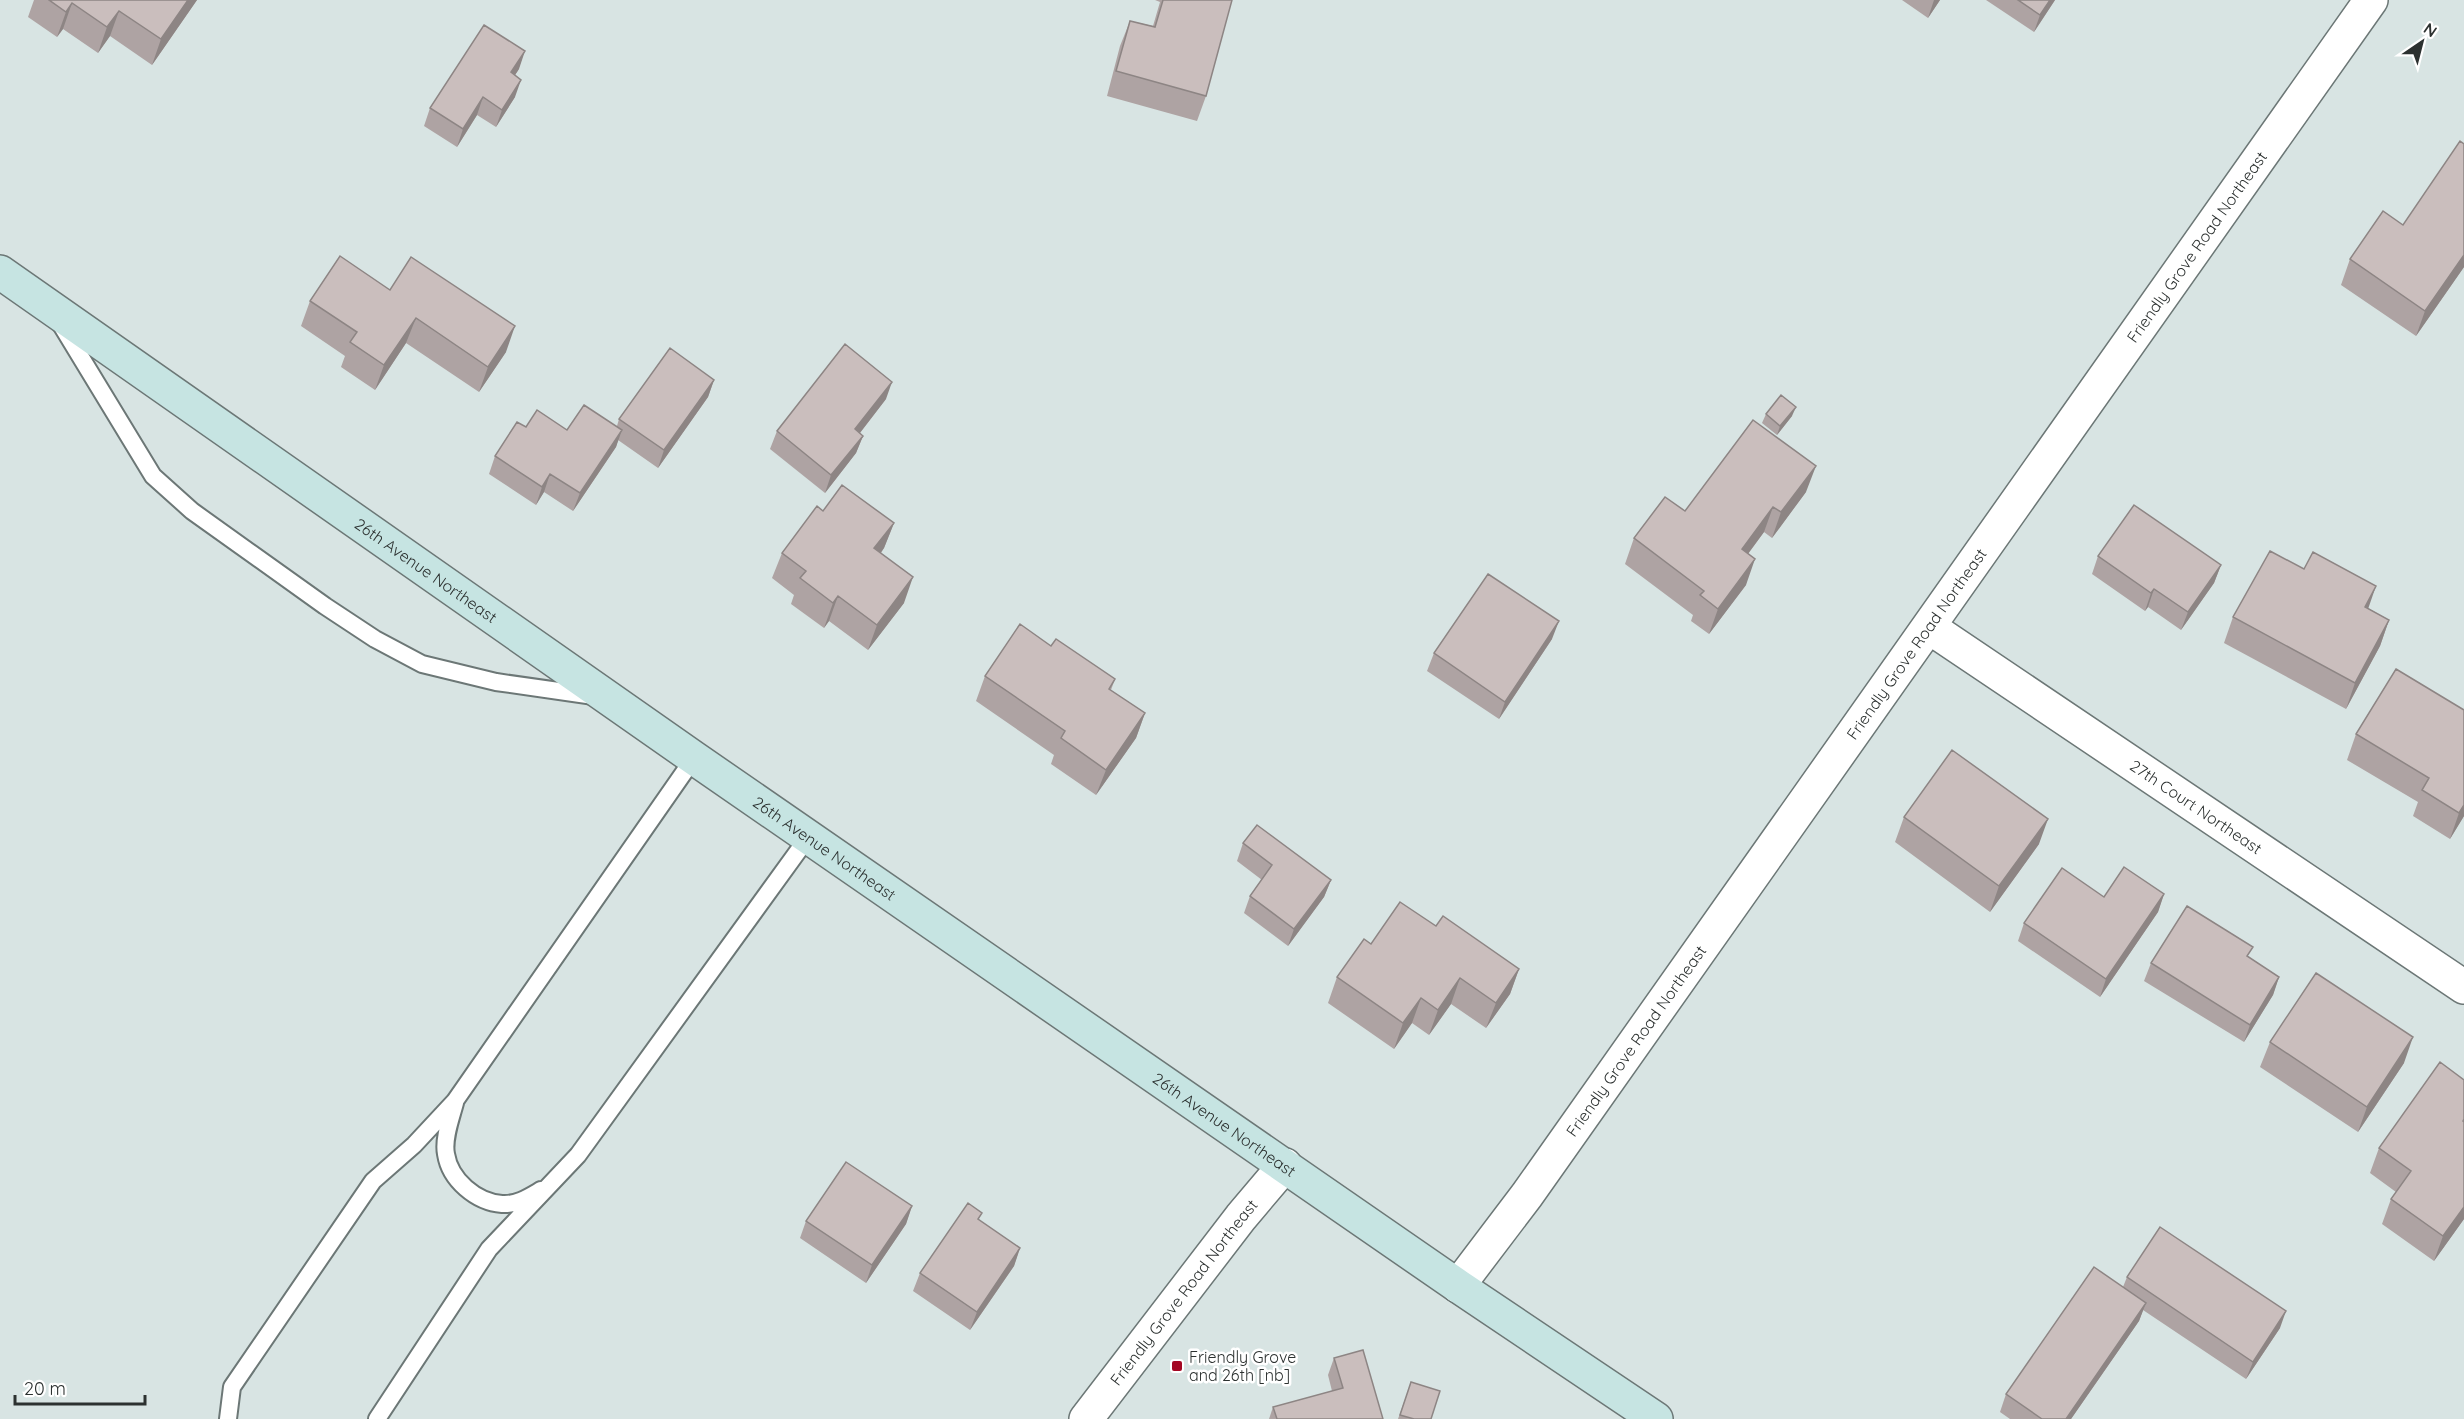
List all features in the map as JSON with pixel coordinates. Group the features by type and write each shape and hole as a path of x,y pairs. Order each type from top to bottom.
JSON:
{"street":[{"name":"Friendly Grove Road Northeast","path":"1458,1286 1527,1195 2371,0"},
{"name":"26th Avenue Northeast","path":"0,272 612,698 694,758 1458,1286 1656,1419"},
{"name":"27th Court Northeast","path":"1929,627 2464,987"},
{"name":"Friendly Grove Road Northeast","path":"1086,1419 1240,1217 1285,1165"}],"lane":[{"path":"51,307 153,476 192,511 325,606 375,639 422,664 496,682 612,698"},
{"path":"228,1419 232,1387 373,1181 414,1145 455,1101 694,758"},
{"path":"377,1419 489,1249 530,1209 547,1186 578,1155 809,836"},
{"path":"455,1101 445,1152 451,1171 468,1190 486,1201 503,1204 523,1201 547,1186"}],"building":[{"path":"49,0 188,0 161,39 119,11 107,27 72,3 66,12"},
{"path":"1163,0 1232,0 1206,96 1116,71 1130,21 1155,27"},
{"path":"2018,0 2050,0 2040,15"},
{"path":"484,25 525,51 511,72 521,80 502,110 483,97 463,129 430,108"},
{"path":"2460,141 2464,144 2464,255 2425,311 2350,259 2383,211 2403,225"},
{"path":"340,256 390,290 411,257 515,326 488,367 416,318 384,365 350,342 357,332 310,301"},
{"path":"845,344 892,382 855,429 863,436 831,475 777,431"},
{"path":"670,348 714,380 664,450 619,419"},
{"path":"1781,395 1796,407 1780,426 1766,414"},
{"path":"584,405 622,430 580,493 550,474 542,487 495,456 517,422 526,427 537,410 567,430"},
{"path":"1753,420 1816,466 1781,512 1773,507 1742,549 1755,559 1718,609 1700,595 1704,591 1634,538 1665,497 1685,511"},
{"path":"842,485 894,523 874,548 913,577 877,625 838,596 833,603 800,578 806,571 782,553 817,506 823,511"},
{"path":"2134,505 2221,565 2188,612 2154,589 2151,593 2098,556"},
{"path":"2270,551 2304,569 2313,552 2376,586 2365,607 2389,620 2355,683 2233,617"},
{"path":"1488,574 1559,621 1505,702 1434,653"},
{"path":"1020,624 1051,646 1056,639 1115,679 1109,689 1145,713 1106,770 1061,738 1065,731 985,676"},
{"path":"2396,669 2464,710 2464,805 2459,813 2422,790 2429,778 2356,734"},
{"path":"1952,750 2048,819 1999,886 1904,817"},
{"path":"1257,825 1331,880 1294,929 1250,896 1272,865 1243,843"},
{"path":"2124,867 2164,894 2106,979 2024,923 2062,868 2104,897"},
{"path":"1400,902 1436,926 1443,916 1519,969 1496,1003 1460,978 1438,1010 1421,998 1403,1023 1337,977 1364,939 1371,944"},
{"path":"2187,906 2253,947 2247,956 2279,977 2250,1025 2151,963"},
{"path":"2316,973 2413,1037 2367,1107 2270,1042"},
{"path":"2440,1062 2464,1080 2464,1207 2443,1236 2391,1199 2411,1171 2379,1148"},
{"path":"846,1162 912,1206 872,1265 806,1221"},
{"path":"968,1203 982,1213 978,1219 1020,1248 977,1312 920,1273"},
{"path":"2160,1227 2286,1311 2253,1362 2127,1277"},
{"path":"2094,1267 2146,1303 2066,1419 2042,1419 2006,1394"},
{"path":"1363,1350 1383,1419 1277,1419 1273,1407 1343,1388 1334,1358"},
{"path":"1411,1382 1440,1391 1431,1419 1414,1419 1400,1415"}],"place":[{"name":"Friendly Grove and 26th [nb]","path":"1177,1366"}]}
